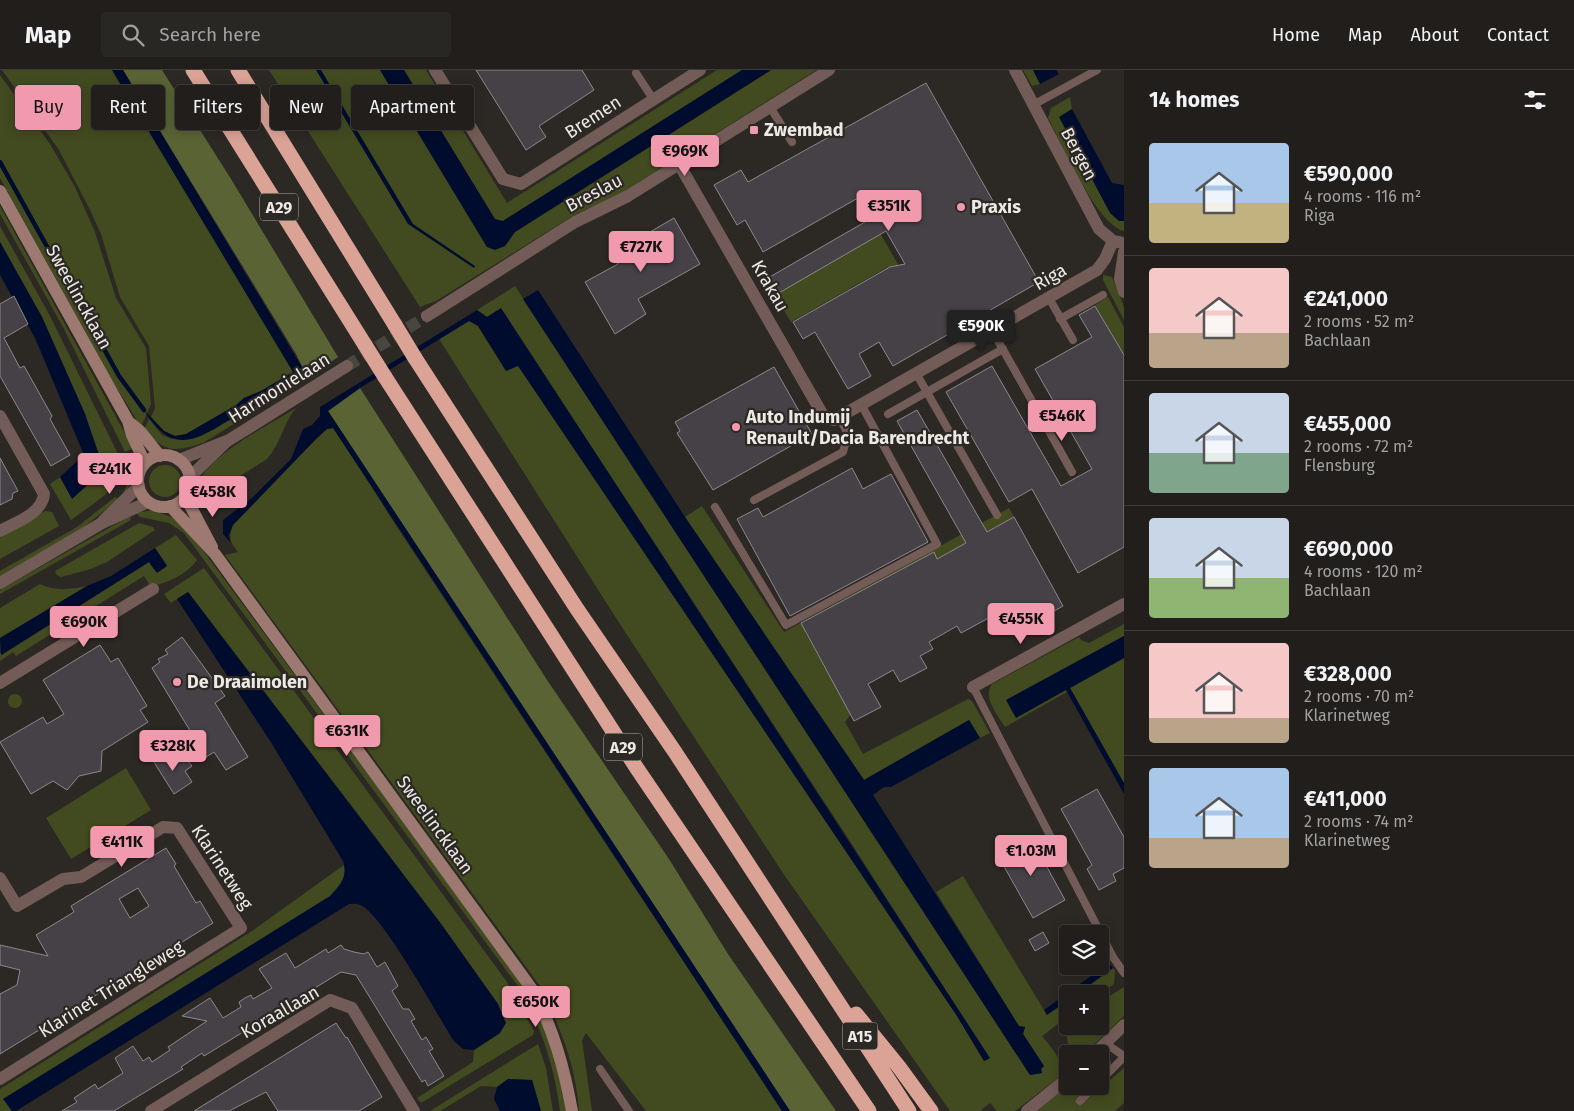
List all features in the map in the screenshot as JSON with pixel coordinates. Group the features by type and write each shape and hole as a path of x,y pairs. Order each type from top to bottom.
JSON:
{"highway":[{"name":"A29","path":"193,70 385,377 636,767 869,1111"},
{"name":"A29","path":"238,70 415,358 577,609 675,752 812,961 899,1067 931,1111"},
{"name":"A15","path":"812,961 908,1111"}],"main road":[{"name":"Sweelincklaan","path":"0,191 128,420 132,435 145,463"},
{"name":"Sweelincklaan","path":"128,420 140,431 160,456"},
{"path":"160,456 170,456 179,460 186,467 190,477 185,496 170,506 157,506 148,502 139,486 139,476 145,463 160,456"},
{"name":"Sweelincklaan","path":"185,496 215,554"},
{"name":"Sweelincklaan","path":"170,506 215,554 534,992 557,1042 564,1067 572,1111"}],"street":[{"name":"Bremen","path":"435,70 503,179 521,184 700,70"},
{"name":"Breslau","path":"427,316 575,222 617,202 829,70"},
{"name":"Bergen","path":"1014,70 1099,230 1118,242"},
{"name":"Krakau","path":"679,164 824,416 836,418"},
{"name":"Riga","path":"836,418 1096,270 1118,242"},
{"path":"1124,252 1120,279 1124,292"},
{"name":"Harmonielaan","path":"179,460 229,440 347,366"},
{"path":"0,416 44,494 43,502 37,510 0,531"},
{"name":"Harmonielaan","path":"190,477 229,440"},
{"path":"102,524 139,486"},
{"path":"0,583 102,524 148,502"},
{"path":"0,682 154,589"},
{"path":"973,687 1124,604"},
{"name":"Klarinetweg","path":"0,878 17,906 63,879 81,877 163,827 177,828 241,928"},
{"name":"Klarinet Triangleweg","path":"0,1079 241,928"},
{"name":"Koraallaan","path":"151,1111 330,1000 352,1008 411,1110"},
{"path":"1105,1043 1124,1025"},
{"path":"1027,1111 1059,1085"}],"lane":[{"path":"1033,105 1097,70"},
{"path":"636,73 653,99"},
{"path":"770,107 792,142"},
{"path":"1060,319 1103,295"},
{"path":"1049,298 1073,340"},
{"path":"992,330 1072,472"},
{"path":"888,414 1003,349"},
{"path":"916,373 997,515"},
{"path":"715,507 786,625 937,544 861,404"},
{"path":"754,500 843,452 848,434 836,418"},
{"path":"973,687 1113,958 1124,973"},
{"path":"1105,1043 1124,1057 1109,1072"},
{"path":"600,1069 629,1111"},
{"path":"1080,1101 1086,1095"}],"green space":[{"path":"2,70 112,70 121,85 91,85 91,130 148,130 294,372 261,391 244,398 237,405 186,434 175,436 164,431 151,417 155,408 149,346 120,297 101,234 90,210 59,150 45,130 81,130 81,85 15,85 15,88"},
{"path":"123,70 162,70 175,91 175,130 200,130 338,357 308,378 296,354 160,130 165,130 165,85 132,85"},
{"path":"269,70 380,70 389,85 351,85 351,130 416,130 487,247 497,247 504,245 515,232 771,70 816,70 617,196 576,214 436,301 420,307 307,130 341,130 341,85 279,85"},
{"path":"404,70 426,70 435,85 413,85"},
{"path":"717,70 742,70 503,221 495,220 440,130 463,130 507,203"},
{"path":"1023,70 1033,70 1040,84 1032,86"},
{"path":"0,75 15,96 15,130 40,130 75,187 95,232 116,298 146,348 151,404 141,427 113,382 0,178"},
{"path":"1070,97 1072,109 1060,117 1119,221 1124,221 1124,231 1113,225 1091,199 1048,118 1051,108"},
{"path":"0,206 133,448 125,452 63,327 0,214"},
{"path":"0,226 49,314 119,456 116,458 120,472 116,483 105,495 71,520 50,484 60,477 72,498 104,469 85,414 42,317 0,242"},
{"path":"876,226 907,280 897,286 886,268 791,322 768,284"},
{"path":"1103,275 1112,277 1124,307 1124,320 1103,280"},
{"path":"515,286 1030,1075 1042,1073 1041,1069 1044,1066 1023,1034 1025,1027 1019,1026 936,892 963,876 1047,1015 1059,1007 1059,1023 1042,1036 1059,1061 1058,1078 1015,1111 997,1111 990,1103 980,1111 950,1111 785,876 616,618 439,339 469,321 478,326 506,371 518,365 957,1016 984,1061 989,1059 846,835 501,309 487,317 477,310"},
{"path":"1108,297 1124,327 1124,355 1095,305"},
{"path":"305,372 308,378 203,443 177,449 165,447 144,430 149,419 162,435 172,439 213,430 228,420 238,417"},
{"path":"360,388 547,680 669,859 728,954 836,1111 790,1111 328,411"},
{"path":"296,408 288,420 276,447 267,459 194,505 195,490 203,475 216,461 249,436"},
{"path":"333,428 345,443 391,518 782,1111 646,1111 586,1033 582,1040 592,1111 579,1111 571,1062 554,1016 540,986 225,555 238,552 231,539 233,525 316,439 327,429"},
{"path":"134,452 136,458 135,474 131,485 123,494 130,471 127,456"},
{"path":"165,465 177,469 181,481 177,493 165,497 153,493 149,481 153,469"},
{"path":"115,497 119,499 80,530 0,576 0,571 77,527"},
{"path":"702,506 784,632 1009,508 1014,517 805,632 851,714 845,722 863,754 968,699 972,701 990,733 980,738 969,720 864,780 685,517"},
{"path":"152,510 177,519 202,549 526,989 552,1045 567,1111 560,1111 550,1061 540,1030 517,985 184,533 169,523 140,517 136,513"},
{"path":"45,511 52,512 59,526 0,559 0,538"},
{"path":"130,516 131,520 0,594 0,590"},
{"path":"139,523 153,527 155,530 107,562 91,569 61,577 57,575 55,571"},
{"path":"176,535 197,560 183,574 151,587 144,576 16,656 13,652 0,661 0,653 2,655 149,562 154,570 167,565 155,548"},
{"path":"204,568 507,982 534,1031 533,1035 421,1103 417,1098 473,1062 474,1050 500,1033 498,1004 367,826 188,592 171,603 164,594"},
{"path":"40,584 58,589 87,586 0,638 0,608"},
{"path":"1124,624 1124,636 1007,700 1066,690 1067,692 1005,727 990,701 989,689 992,684 1079,637 1081,640 1089,643"},
{"path":"1124,658 1124,782 1123,782 1070,688"},
{"path":"12,694 18,694 22,701 18,708 12,708 8,704 8,698"},
{"path":"126,768 151,810 71,859 46,818"},
{"path":"344,865 343,878 331,896 4,1099 12,1111 0,1111 0,1089 252,931"},
{"path":"1113,968 1115,971 1114,984 1109,988 1109,985 1089,985 1103,975 1109,975 1109,971"},
{"path":"1124,987 1124,1016 1109,1030 1109,996"},
{"path":"1066,1035 1104,1035 1093,1045 1068,1045"},
{"path":"538,1044 546,1068 553,1111 541,1111 532,1080 508,1079 497,1087 481,1086 440,1111 430,1111"},
{"path":"1124,1068 1124,1103 1115,1111 1036,1111 1059,1093 1059,1095 1087,1095 1083,1103 1092,1095 1109,1095 1109,1081"}],"water":[{"path":"112,70 123,70 132,85 121,85"},
{"path":"316,70 321,70 330,85 325,85"},
{"path":"380,70 404,70 413,85 389,85"},
{"path":"742,70 771,70 515,232 505,246 495,250 487,247 416,130 441,130 495,219 503,221"},
{"path":"1033,70 1056,70 1059,74 1040,84"},
{"path":"341,103 351,120 351,129 341,112"},
{"path":"1072,109 1112,183 1124,185 1124,221 1119,221 1110,213 1059,117"},
{"path":"148,130 159,130 305,372 238,417 192,439 174,439 166,435 158,429 144,410 164,431 175,436 186,434 236,405 244,398 261,391 293,372"},
{"path":"352,130 357,130 413,224 475,266 474,268 408,224"},
{"path":"0,242 42,317 85,414 104,470 72,499 60,477 84,455 35,338 0,275"},
{"path":"538,290 685,517 864,780 969,720 980,738 891,787 884,787 873,795 1019,1026 1025,1027 1023,1034 1044,1066 1041,1069 1042,1073 1030,1075 523,299"},
{"path":"501,308 990,1058 984,1061 957,1016 518,366 506,371 478,326 469,321 360,388 328,411 790,1111 782,1111 333,428 327,429 316,439 233,525 229,535 230,542 223,534 223,520 252,498 291,459 303,429 312,425 320,416 320,407 477,310 487,317"},
{"path":"155,548 167,566 157,573 149,562 1,655 0,638 87,586 111,576"},
{"path":"188,592 442,925 498,1004 506,1023 500,1033 474,1050 463,1049 453,1040 409,966 381,926 360,905 349,904 16,1111 12,1111 3,1099 330,896 344,876 343,861 272,744 177,599"},
{"path":"1124,636 1124,658 1070,688 1124,783 1124,794 1066,690 1016,718 1006,700"},
{"path":"1109,963 1113,968 1109,971"},
{"path":"1092,975 1103,975 1089,985 1079,985"},
{"path":"1059,999 1059,1007 1047,1015 1044,1010"},
{"path":"508,1079 532,1080 541,1111 500,1111 494,1099 497,1087"}],"building":[{"path":"476,70 582,70 594,90 539,126 546,137 526,150"},
{"path":"926,83 1039,282 893,366 879,342 859,354 871,376 848,389 815,332 803,339 793,322 890,267 905,264 886,231 777,294 768,278 877,215 865,194 763,252 745,220 737,225 714,185 741,170 748,182"},
{"path":"674,218 700,264 638,299 646,314 615,334 585,282 618,264 612,254"},
{"path":"14,296 28,324 4,338 20,368 24,366 52,416 50,419 70,455 51,466 0,376 0,304"},
{"path":"1095,306 1124,355 1124,547 1078,573 1032,489 1009,502 946,392 992,366 1061,486 1092,469 1035,369 1092,337 1079,315"},
{"path":"774,367 812,434 713,490 677,433 680,431 675,422"},
{"path":"917,410 987,532 1014,517 1063,606 1022,629 1009,607 961,633 957,626 929,642 933,649 920,656 927,668 900,682 893,670 868,684 881,707 854,721 801,623 934,552 937,559 966,543 897,421"},
{"path":"0,458 18,491 13,493 12,499 0,505"},
{"path":"852,468 863,489 891,474 928,542 790,616 737,519 758,508 763,517"},
{"path":"182,637 225,696 215,703 248,757 226,770 214,752 206,757 152,668 160,662 158,659 168,654 165,650"},
{"path":"100,645 111,662 118,658 147,706 140,710 148,722 102,751 101,771 79,776 67,790 53,781 31,794 0,742 43,717 47,724 64,714 43,680"},
{"path":"165,751 174,765 185,758 192,766 185,771 192,782 174,794 152,759"},
{"path":"1097,789 1124,837 1124,868 1113,874 1116,881 1099,890 1087,869 1092,865 1061,809"},
{"path":"1030,836 1065,900 1033,918 997,854"},
{"path":"166,848 176,864 174,866 196,903 200,901 213,923 0,1054 0,994 17,985 20,970 0,965 0,945 48,956 36,935 74,912 71,906","holes":["138,888 149,906 130,918 119,899"]},
{"path":"1043,932 1049,943 1035,951 1029,940"},
{"path":"341,945 344,949 354,952 364,954 368,952 377,967 385,962 398,986 392,991 403,1009 409,1009 415,1019 411,1021 422,1040 426,1037 433,1049 429,1051 444,1076 428,1086 425,1080 422,1082 356,975 341,972 204,1056 202,1053 181,1067 183,1069 114,1111 62,1111 77,1102 74,1098 95,1084 98,1089 123,1073 115,1058 133,1046 143,1061 149,1057 152,1062 170,1050 168,1047 207,1021 182,1016 210,998 223,1018 241,1007 239,1002 245,998 251,995 253,999 272,988 259,969 286,953 295,968 326,949 328,953"},
{"path":"336,1023 347,1037 382,1097 359,1111 278,1111 266,1092 229,1111 194,1111"}],"waterway":[{"path":"0,162 119,376 144,410"}],"tunnel":[{"path":"347,366 427,316"}],"place":[{"name":"Zwembad","path":"754,130"},
{"name":"Praxis","path":"961,207"},
{"name":"Auto Indumij Renault/Dacia Barendrecht","path":"736,427"},
{"name":"De Draaimolen","path":"177,682"}]}
